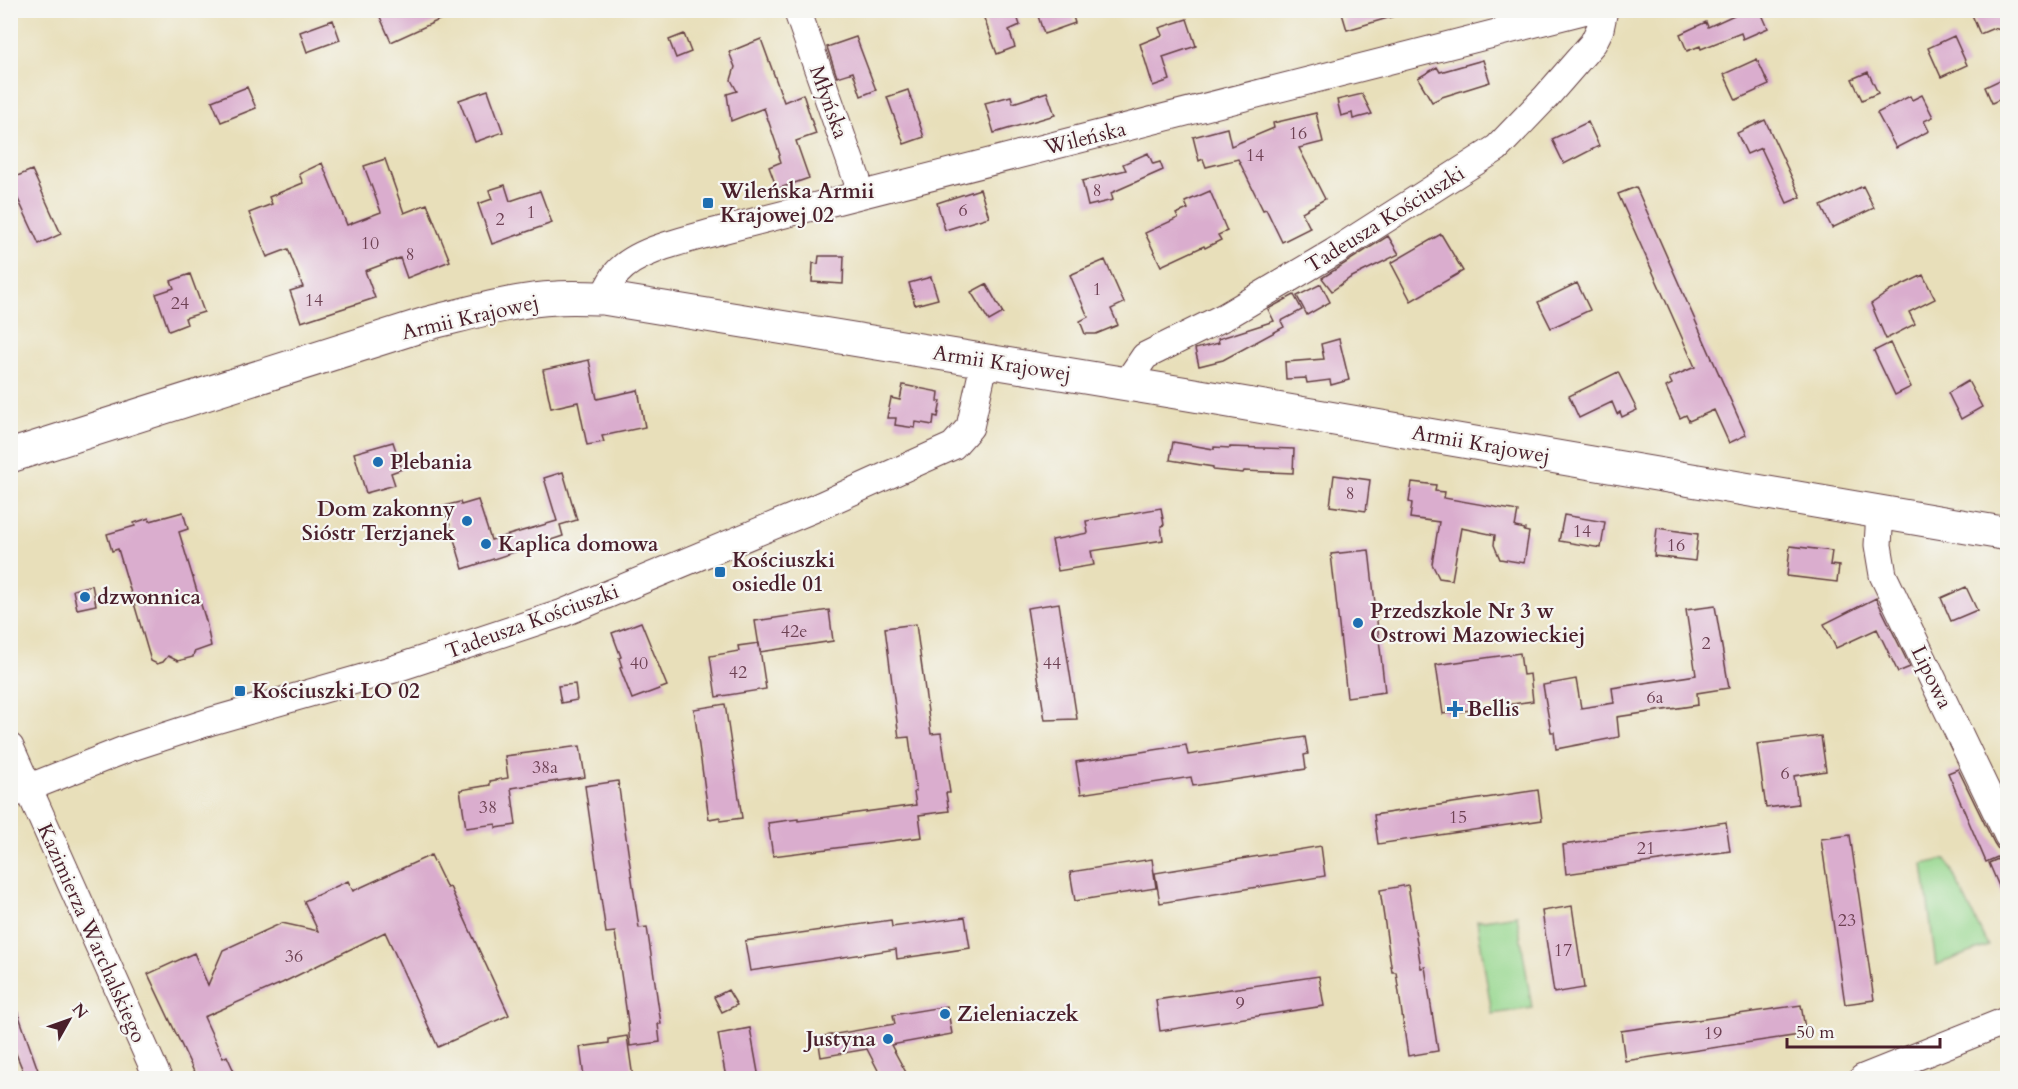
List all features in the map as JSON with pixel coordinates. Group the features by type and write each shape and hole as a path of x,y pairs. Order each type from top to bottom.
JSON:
{"main road":[{"name":"Armii Krajowej","path":"10,456 429,323 530,301 558,298 603,298 985,360 2007,534"}],"street":[{"name":"Młyńska","path":"796,10 862,194"},
{"name":"Wileńska","path":"603,298 615,274 627,263 643,254 722,230 1587,10"},
{"name":"Tadeusza Kościuszki","path":"1126,384 1145,356 1236,311 1334,252 1497,148 1546,98 1593,44 1600,29 1604,10"},
{"name":"Tadeusza Kościuszki","path":"19,791 129,748 394,669 563,613 824,504 953,446 970,427 985,360"},
{"name":"Lipowa","path":"1880,513 1878,544 1883,575 2007,836"},
{"name":"Kazimierza Warchalskiego","path":"10,747 19,791 158,1078"},
{"path":"1863,1078 2007,1020"}],"green space":[{"path":"1946,859 1988,946 1936,965 1923,864"},
{"path":"1517,915 1532,1008 1492,1014 1477,921"}],"building":[{"path":"377,10 461,10 391,42"},
{"path":"981,10 1015,10 1020,25 1009,30 1015,47 997,54"},
{"path":"1052,10 1071,10 1075,23 1044,34 1038,16"},
{"path":"1341,10 1397,10 1398,15 1347,30"},
{"path":"1745,10 1760,10 1768,28 1743,39 1741,33 1701,49 1700,46 1687,51 1680,34 1706,22 1708,27"},
{"path":"1970,10 2007,10 2007,27 2000,30 1994,28 1980,34"},
{"path":"1187,19 1196,46 1163,57 1170,80 1153,86 1140,44 1162,35 1159,28"},
{"path":"333,20 340,40 307,52 300,32"},
{"path":"684,34 691,52 676,58 669,40"},
{"path":"1954,36 1967,65 1941,77 1928,48"},
{"path":"856,37 876,90 861,96 853,72 837,77 827,47"},
{"path":"761,39 784,102 803,94 816,134 796,141 809,178 777,189 769,167 781,162 780,155 764,108 731,121 727,94 737,91 731,80 735,67 729,52"},
{"path":"1757,59 1769,85 1736,100 1724,74"},
{"path":"1483,60 1490,82 1432,102 1418,78 1437,67 1440,72"},
{"path":"1868,72 1878,93 1862,100 1852,79"},
{"path":"2002,79 2007,96 1992,103 1985,87"},
{"path":"247,87 256,108 221,122 212,101"},
{"path":"488,90 503,132 475,142 459,100"},
{"path":"908,90 924,137 904,144 887,97"},
{"path":"1047,92 1055,115 994,133 985,103 1011,96 1013,103"},
{"path":"1362,94 1372,114 1353,119 1352,113 1341,116 1337,100"},
{"path":"1922,95 1933,117 1924,121 1929,131 1896,148 1877,113 1910,96 1912,100"},
{"path":"1316,113 1323,142 1299,148 1325,199 1302,212 1310,228 1282,242 1238,159 1206,167 1203,159 1199,161 1193,137 1227,128 1231,146 1274,128 1273,123"},
{"path":"1765,120 1801,197 1787,203 1761,148 1747,154 1737,133"},
{"path":"1588,122 1599,146 1564,164 1552,139"},
{"path":"1148,153 1153,164 1160,162 1163,170 1111,193 1113,200 1088,206 1082,181 1126,170 1123,164"},
{"path":"385,159 404,213 427,204 450,261 407,278 400,258 365,271 375,298 301,322 290,291 303,287 288,249 267,257 249,213 272,204 269,197 303,183 299,174 322,163 347,225 381,212 364,166"},
{"path":"32,170 61,234 39,244 10,182 10,179"},
{"path":"505,185 510,201 540,191 552,223 492,244 478,204 492,199 489,190"},
{"path":"1863,186 1874,208 1832,228 1821,206"},
{"path":"1636,187 1746,435 1729,443 1714,410 1689,421 1686,415 1680,418 1666,387 1672,384 1669,378 1695,367 1618,194"},
{"path":"980,189 989,217 945,230 937,203"},
{"path":"1210,191 1227,231 1218,235 1221,240 1161,266 1145,233 1178,218 1176,214 1188,209 1185,202"},
{"path":"1441,234 1463,271 1411,301 1391,263"},
{"path":"1388,236 1399,254 1350,278 1332,291 1322,278"},
{"path":"819,256 844,256 843,284 812,282 813,263 818,264"},
{"path":"1105,260 1124,303 1111,309 1118,325 1096,334 1085,334 1080,321 1088,317 1070,275"},
{"path":"190,274 204,312 185,318 187,324 169,331 156,294 174,288 171,281"},
{"path":"1923,275 1935,299 1909,312 1915,324 1886,339 1871,304 1890,291"},
{"path":"931,277 938,299 915,305 909,283"},
{"path":"1577,283 1590,310 1551,328 1538,302"},
{"path":"986,284 1003,313 989,321 971,292"},
{"path":"1321,284 1330,302 1307,315 1297,296"},
{"path":"1294,295 1302,310 1281,321 1284,327 1223,360 1199,366 1195,349 1219,343 1218,339 1274,321 1268,309"},
{"path":"1339,339 1349,380 1331,385 1330,380 1307,383 1306,378 1286,379 1285,362 1324,359 1321,344"},
{"path":"1890,343 1911,387 1895,395 1874,351"},
{"path":"589,360 597,399 638,390 645,427 602,436 604,442 587,445 578,402 551,408 543,370"},
{"path":"1618,372 1637,410 1622,417 1620,412 1617,414 1612,402 1579,418 1569,396"},
{"path":"1968,381 1982,407 1961,419 1948,393"},
{"path":"903,385 939,392 938,401 941,401 938,417 934,416 933,425 916,422 915,428 895,425 896,418 887,418 891,398 900,400"},
{"name":"Plebania","path":"393,442 402,469 391,473 395,485 366,493 354,453"},
{"path":"1173,442 1214,449 1214,447 1230,447 1294,449 1293,473 1244,471 1243,473 1213,470 1213,467 1170,460"},
{"name":"Dom zakonny Sióstr Terzjanek","path":"563,472 577,520 560,525 563,536 463,569 444,506 460,502 461,505 478,500 491,540 557,521 544,478"},
{"path":"1334,475 1370,480 1366,511 1330,506"},
{"path":"1412,482 1436,485 1435,491 1445,492 1444,498 1518,511 1515,527 1529,532 1524,563 1500,559 1494,545 1495,535 1461,528 1452,580 1439,578 1432,564 1439,522 1410,518 1412,503 1409,502"},
{"path":"1161,508 1164,525 1161,526 1163,540 1091,551 1094,565 1058,571 1052,540 1088,533 1086,521"},
{"path":"183,512 188,529 179,532 206,621 211,646 194,652 193,657 178,661 168,656 163,662 157,664 151,661 118,549 112,551 107,534 135,526 134,523 149,518 150,521"},
{"path":"1564,515 1605,522 1601,548 1559,541"},
{"path":"1657,528 1698,534 1695,561 1654,556"},
{"path":"1790,546 1832,551 1830,565 1839,566 1837,582 1787,576"},
{"name":"Przedszkole Nr 3 w Ostrowi Mazowieckiej","path":"1369,550 1385,692 1347,697 1331,554"},
{"name":"dzwonnica","path":"92,585 96,605 77,609 73,590"},
{"path":"1966,587 1977,610 1951,621 1941,598"},
{"path":"1876,598 1910,667 1898,672 1877,629 1836,648 1824,624"},
{"path":"1059,603 1077,719 1045,720 1027,608"},
{"path":"1715,606 1729,688 1697,693 1698,705 1617,717 1619,737 1556,749 1543,685 1576,679 1581,708 1614,703 1612,688 1696,675 1686,610"},
{"path":"829,610 833,641 760,652 755,621"},
{"path":"641,622 667,686 632,699 620,668 622,667 619,658 621,657 612,633"},
{"path":"916,624 931,734 941,733 950,793 946,793 949,811 919,815 922,837 773,856 768,823 916,805 909,737 899,738 885,628"},
{"path":"759,643 766,689 716,697 710,656 739,651 738,646"},
{"path":"1520,653 1523,675 1530,674 1533,701 1443,714 1436,665"},
{"path":"575,684 577,700 561,703 558,686"},
{"path":"725,704 742,818 720,821 720,817 709,819 694,709"},
{"path":"1821,736 1826,771 1794,776 1798,804 1766,808 1757,744"},
{"path":"1305,737 1308,754 1304,755 1306,769 1193,786 1191,777 1081,794 1076,762 1186,745 1188,755"},
{"path":"580,746 585,777 511,788 516,825 496,828 496,824 466,828 460,790 490,785 490,781 508,778 505,756"},
{"path":"1958,769 2002,855 1986,862 1948,773"},
{"path":"618,781 639,928 647,927 661,1024 658,1024 660,1042 630,1046 615,932 606,933 585,786"},
{"path":"1538,790 1542,820 1378,844 1374,815"},
{"path":"1726,822 1730,851 1566,874 1563,845"},
{"path":"1850,835 1874,1000 1845,1004 1821,839"},
{"path":"1321,846 1325,876 1160,903 1155,873"},
{"path":"431,855 447,888 450,887 509,1015 438,1047 385,932 282,983 204,1017 223,1058 227,1056 237,1078 197,1078 148,974 194,953 208,985 223,950 282,923 318,931 304,901 348,881 353,891"},
{"path":"2007,855 2007,905 1989,863"},
{"path":"1152,859 1156,888 1075,901 1070,872"},
{"path":"1408,885 1421,968 1425,967 1438,1051 1408,1056 1396,972 1392,972 1380,890"},
{"path":"1572,906 1584,988 1554,993 1542,911"},
{"path":"965,917 970,948 897,959 896,949 750,971 745,941 891,920 892,927"},
{"path":"1319,976 1324,1006 1160,1031 1156,1000"},
{"path":"728,990 737,1005 722,1012 714,997"},
{"path":"10,999 13,999 39,1073 26,1078 10,1039"},
{"path":"1801,1005 1806,1034 1625,1061 1621,1031"},
{"path":"947,1006 952,1034 891,1045 909,1078 882,1078 867,1049 821,1057 818,1037 895,1024 893,1015"},
{"path":"750,1028 759,1078 726,1078 718,1034"},
{"path":"627,1036 633,1078 584,1078 580,1047 609,1043 609,1039"}],"place":[{"name":"Wileńska Armii Krajowej 02","path":"708,203"},
{"name":"Plebania","path":"378,462"},
{"name":"Dom zakonny Sióstr Terzjanek","path":"467,521"},
{"name":"Kaplica domowa","path":"486,544"},
{"name":"Kościuszki osiedle 01","path":"720,572"},
{"name":"dzwonnica","path":"85,597"},
{"name":"Przedszkole Nr 3 w Ostrowi Mazowieckiej","path":"1358,623"},
{"name":"Kościuszki LO 02","path":"240,691"},
{"name":"Bellis","path":"1455,709"},
{"name":"Zieleniaczek","path":"945,1014"},
{"name":"Justyna","path":"888,1039"}]}
